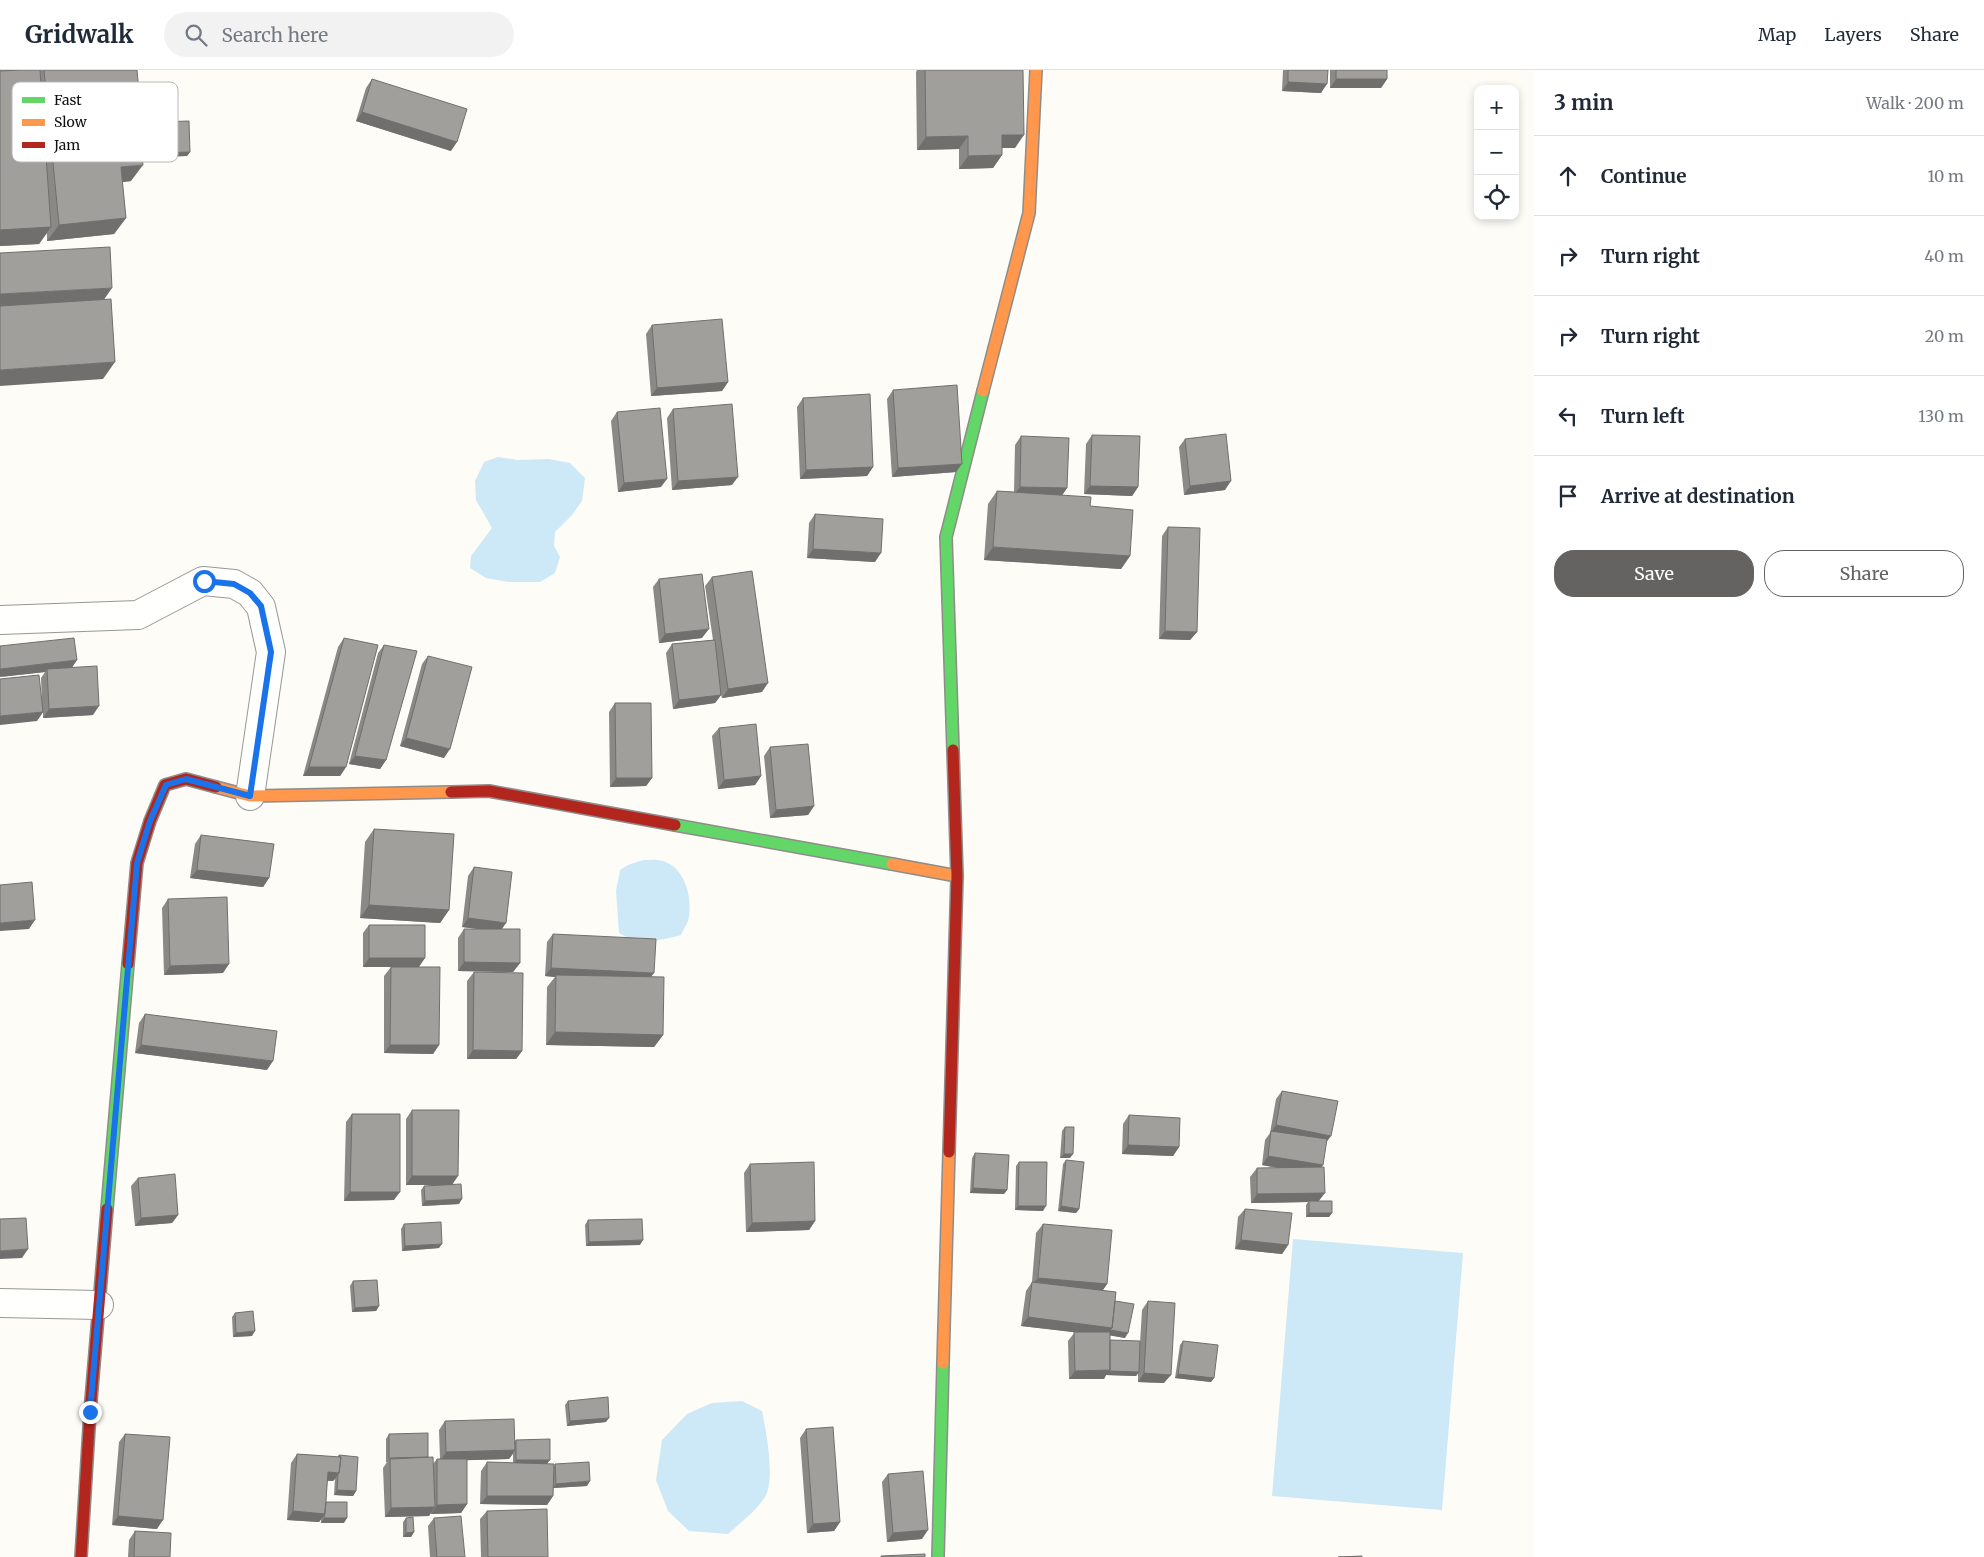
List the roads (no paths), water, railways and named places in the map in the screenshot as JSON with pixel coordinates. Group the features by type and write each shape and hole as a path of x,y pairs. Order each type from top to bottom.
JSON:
{"street":[{"path":"938,1557 957,876 946,537 1029,213 1036,70"},
{"path":"0,620 138,614 204,581 234,584 250,593 261,606 271,652 250,796"},
{"path":"81,1557 90,1412 137,863 150,821 166,785 186,779 250,796 489,791 957,876"},
{"path":"0,1302 99,1305"}],"water":[{"path":"498,457 517,460 549,459 570,463 585,478 582,501 572,515 555,532 554,546 560,557 555,573 540,582 508,582 486,578 470,568 471,556 492,528 476,500 475,481 484,462"},
{"path":"643,860 663,861 671,865 682,876 688,892 690,909 681,935 642,941 634,940 619,933 616,891 620,870"},
{"path":"1293,1239 1463,1253 1442,1510 1272,1496"},
{"path":"742,1401 762,1411 770,1466 769,1487 766,1495 753,1511 728,1534 689,1531 668,1511 656,1480 662,1440 687,1414 712,1403"}]}
